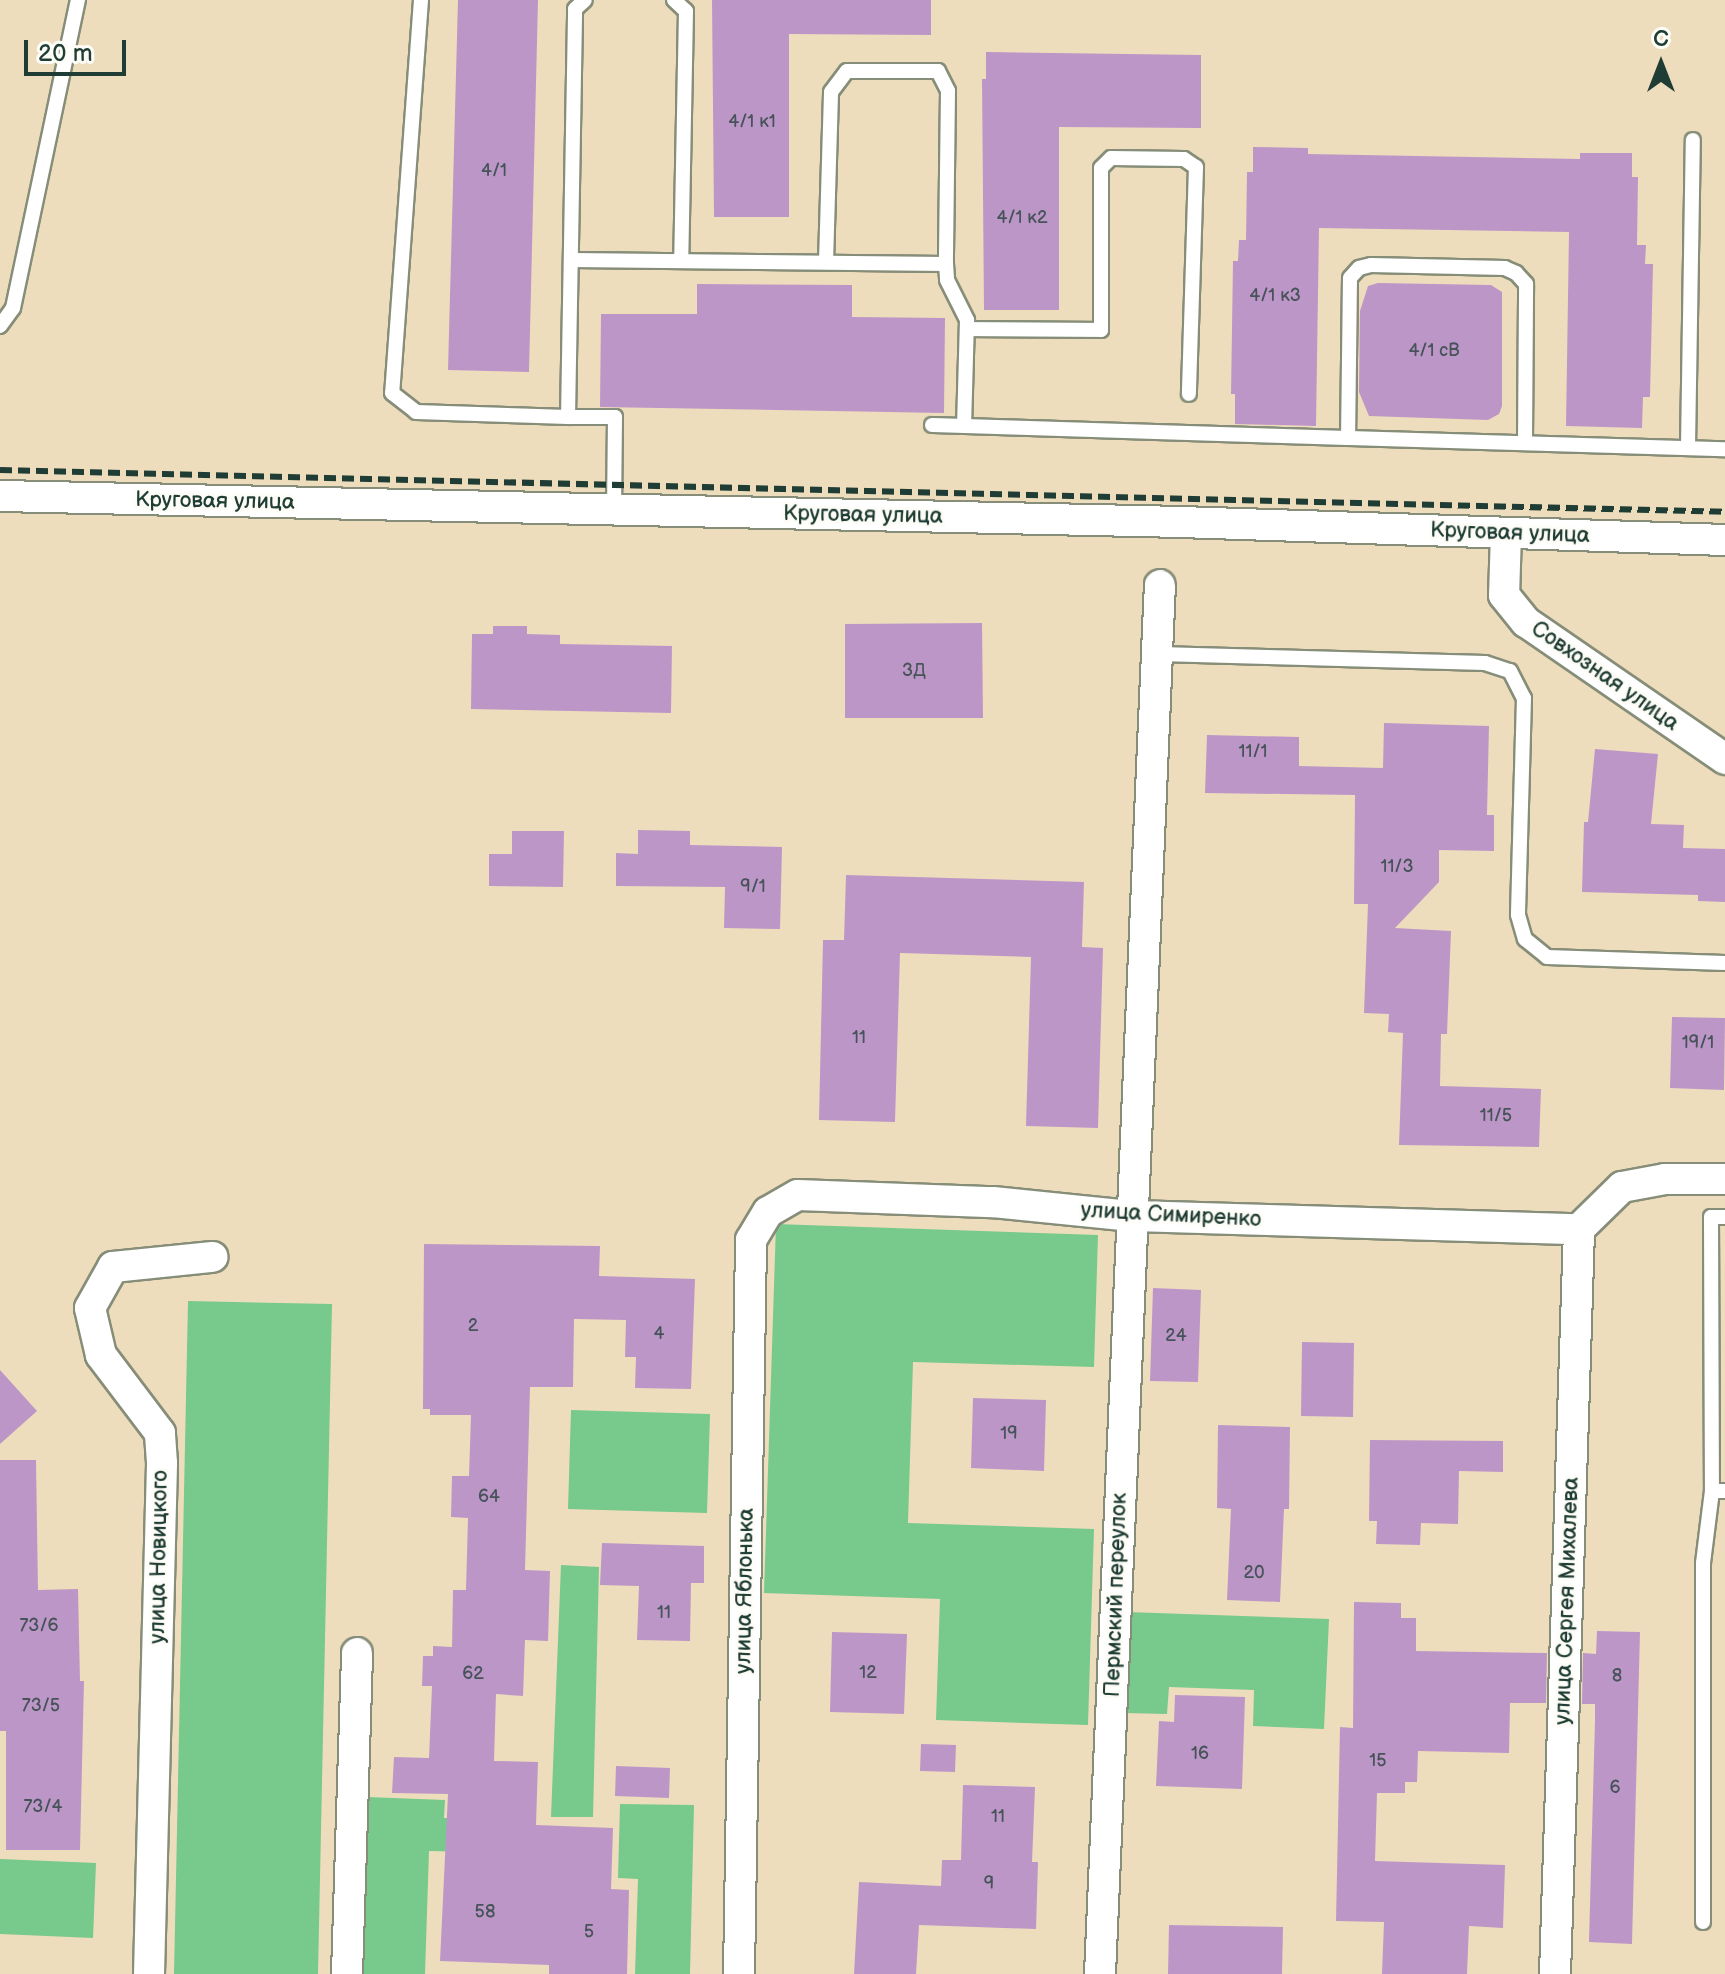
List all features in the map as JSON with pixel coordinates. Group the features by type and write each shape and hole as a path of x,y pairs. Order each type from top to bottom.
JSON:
{"street":[{"name":"Круговая улица","path":"0,496 1725,540"},
{"name":"Совхозная улица","path":"1506,533 1504,595 1526,622 1725,759"},
{"name":"Пермский переулок","path":"1100,1974 1160,585"},
{"path":"1579,1229 1622,1187 1665,1179 1725,1179"},
{"name":"улица Симиренко","path":"768,1212 798,1195 993,1202 1132,1216 1579,1229"},
{"name":"улица Яблонька","path":"739,1974 751,1240 768,1212"},
{"name":"улица Сергея Михалева","path":"1555,1974 1579,1229"},
{"name":"улица Новицкого","path":"149,1974 162,1463 160,1433 101,1355 90,1308 113,1267 212,1257"},
{"path":"347,1974 357,1653"}],"lane":[{"path":"0,326 13,308 78,0"},
{"path":"421,0 392,393 416,412 615,417 614,510"},
{"path":"568,417 575,9 585,0"},
{"path":"674,0 686,11 681,261"},
{"path":"826,262 831,92 847,71 938,71 948,91 947,280 967,320 964,426"},
{"path":"1688,447 1693,140"},
{"path":"967,329 1101,330 1101,168 1111,158 1184,159 1196,167 1189,394"},
{"path":"571,260 946,264"},
{"path":"1348,438 1350,278 1359,268 1386,265 1505,268 1526,284 1525,441"},
{"path":"932,425 1725,449"},
{"path":"1159,654 1485,663 1510,671 1524,698 1518,915 1525,939 1547,957 1725,963"},
{"path":"1703,1922 1703,1563 1719,1491 1711,1217 1725,1217"}],"green space":[{"path":"776,1224 1098,1235 1094,1367 913,1362 908,1523 1094,1529 1088,1725 936,1720 940,1599 764,1593"},
{"path":"188,1301 332,1304 318,1974 174,1974"},
{"path":"571,1410 710,1414 707,1513 568,1509"},
{"path":"561,1565 599,1567 593,1817 551,1817"},
{"path":"1127,1612 1329,1619 1324,1729 1253,1726 1254,1690 1169,1687 1167,1714 1124,1713"},
{"path":"367,1797 445,1800 444,1818 527,1820 526,1853 429,1851 425,1974 362,1974"},
{"path":"620,1804 694,1805 690,1974 635,1974 638,1879 618,1878"},
{"path":"0,1859 96,1863 93,1938 0,1934"}],"building":[{"path":"458,0 538,0 529,372 448,370"},
{"path":"712,0 931,0 931,35 789,34 789,217 714,217"},
{"path":"986,52 1201,55 1201,128 1059,127 1059,310 984,310 982,79 986,79"},
{"path":"1253,147 1308,148 1308,154 1580,159 1580,153 1632,153 1632,177 1638,177 1637,245 1646,245 1645,264 1653,264 1650,397 1643,397 1642,428 1566,426 1569,232 1319,228 1316,426 1235,424 1235,394 1231,394 1233,261 1238,261 1239,240 1246,240 1247,172 1253,172"},
{"path":"1378,283 1491,285 1502,292 1502,406 1499,414 1488,420 1369,416 1359,392 1360,311 1368,286"},
{"path":"697,284 852,285 852,317 945,318 944,413 600,407 601,314 697,314"},
{"path":"982,623 983,718 845,718 845,624"},
{"path":"493,626 527,626 527,634 560,635 560,644 672,646 671,713 471,709 472,634 493,634"},
{"path":"1384,723 1489,726 1487,815 1494,815 1494,851 1439,850 1439,882 1395,928 1451,931 1447,1034 1441,1034 1440,1086 1541,1089 1539,1147 1399,1145 1403,1033 1388,1032 1389,1014 1364,1013 1368,904 1354,904 1355,795 1205,793 1207,735 1299,737 1299,766 1383,768"},
{"path":"1595,749 1658,754 1651,824 1684,825 1683,848 1725,849 1725,902 1698,901 1698,895 1582,892 1584,822 1588,822"},
{"path":"638,830 690,831 690,845 782,847 780,929 724,928 725,887 616,886 616,853 638,854"},
{"path":"512,831 564,831 563,887 489,886 489,854 512,854"},
{"path":"846,875 1084,882 1082,947 1103,948 1098,1128 1026,1126 1031,957 900,953 895,1122 819,1120 823,940 844,940"},
{"path":"1672,1017 1725,1018 1724,1090 1670,1088"},
{"path":"424,1244 600,1246 599,1276 695,1279 691,1389 635,1388 636,1357 625,1357 626,1320 574,1319 573,1387 530,1387 525,1570 550,1571 548,1641 525,1640 523,1696 496,1694 494,1761 538,1762 536,1825 613,1828 611,1889 629,1890 627,1974 549,1974 549,1965 440,1961 448,1794 392,1793 394,1757 429,1758 432,1686 422,1686 423,1656 433,1656 433,1646 452,1647 453,1590 466,1590 468,1518 451,1517 452,1476 469,1476 471,1415 430,1415 430,1409 423,1409"},
{"path":"1153,1288 1201,1290 1198,1382 1150,1381"},
{"path":"1302,1342 1354,1343 1353,1417 1301,1416"},
{"path":"0,1370 37,1411 0,1444"},
{"path":"973,1398 1046,1400 1044,1471 971,1468"},
{"path":"1218,1425 1290,1427 1289,1509 1284,1509 1280,1602 1227,1600 1231,1509 1217,1508"},
{"path":"1370,1440 1503,1441 1503,1472 1459,1471 1458,1524 1421,1523 1420,1545 1376,1544 1377,1521 1369,1521"},
{"path":"0,1460 36,1460 38,1590 78,1589 80,1681 84,1681 80,1850 6,1850 6,1731 0,1731"},
{"path":"602,1543 704,1546 704,1583 691,1583 690,1641 637,1640 639,1586 600,1585"},
{"path":"1354,1602 1401,1603 1401,1618 1416,1618 1416,1651 1547,1653 1546,1703 1510,1703 1509,1753 1418,1751 1417,1782 1405,1782 1405,1793 1377,1793 1375,1861 1505,1865 1503,1928 1469,1926 1467,1974 1382,1974 1384,1922 1336,1921 1340,1727 1353,1728"},
{"path":"1597,1631 1640,1632 1632,1944 1589,1942 1595,1704 1582,1704 1583,1653 1596,1654"},
{"path":"832,1632 907,1634 904,1714 830,1712"},
{"path":"1175,1695 1245,1697 1242,1789 1156,1786 1159,1721 1174,1722"},
{"path":"921,1744 956,1745 955,1772 920,1771"},
{"path":"616,1766 670,1768 669,1798 615,1796"},
{"path":"963,1785 1035,1787 1032,1862 1038,1862 1036,1929 919,1925 916,1974 854,1974 859,1882 941,1886 942,1860 961,1860"},
{"path":"1169,1925 1283,1927 1282,1974 1168,1974"}],"railway":[{"path":"0,470 1725,512"}]}
